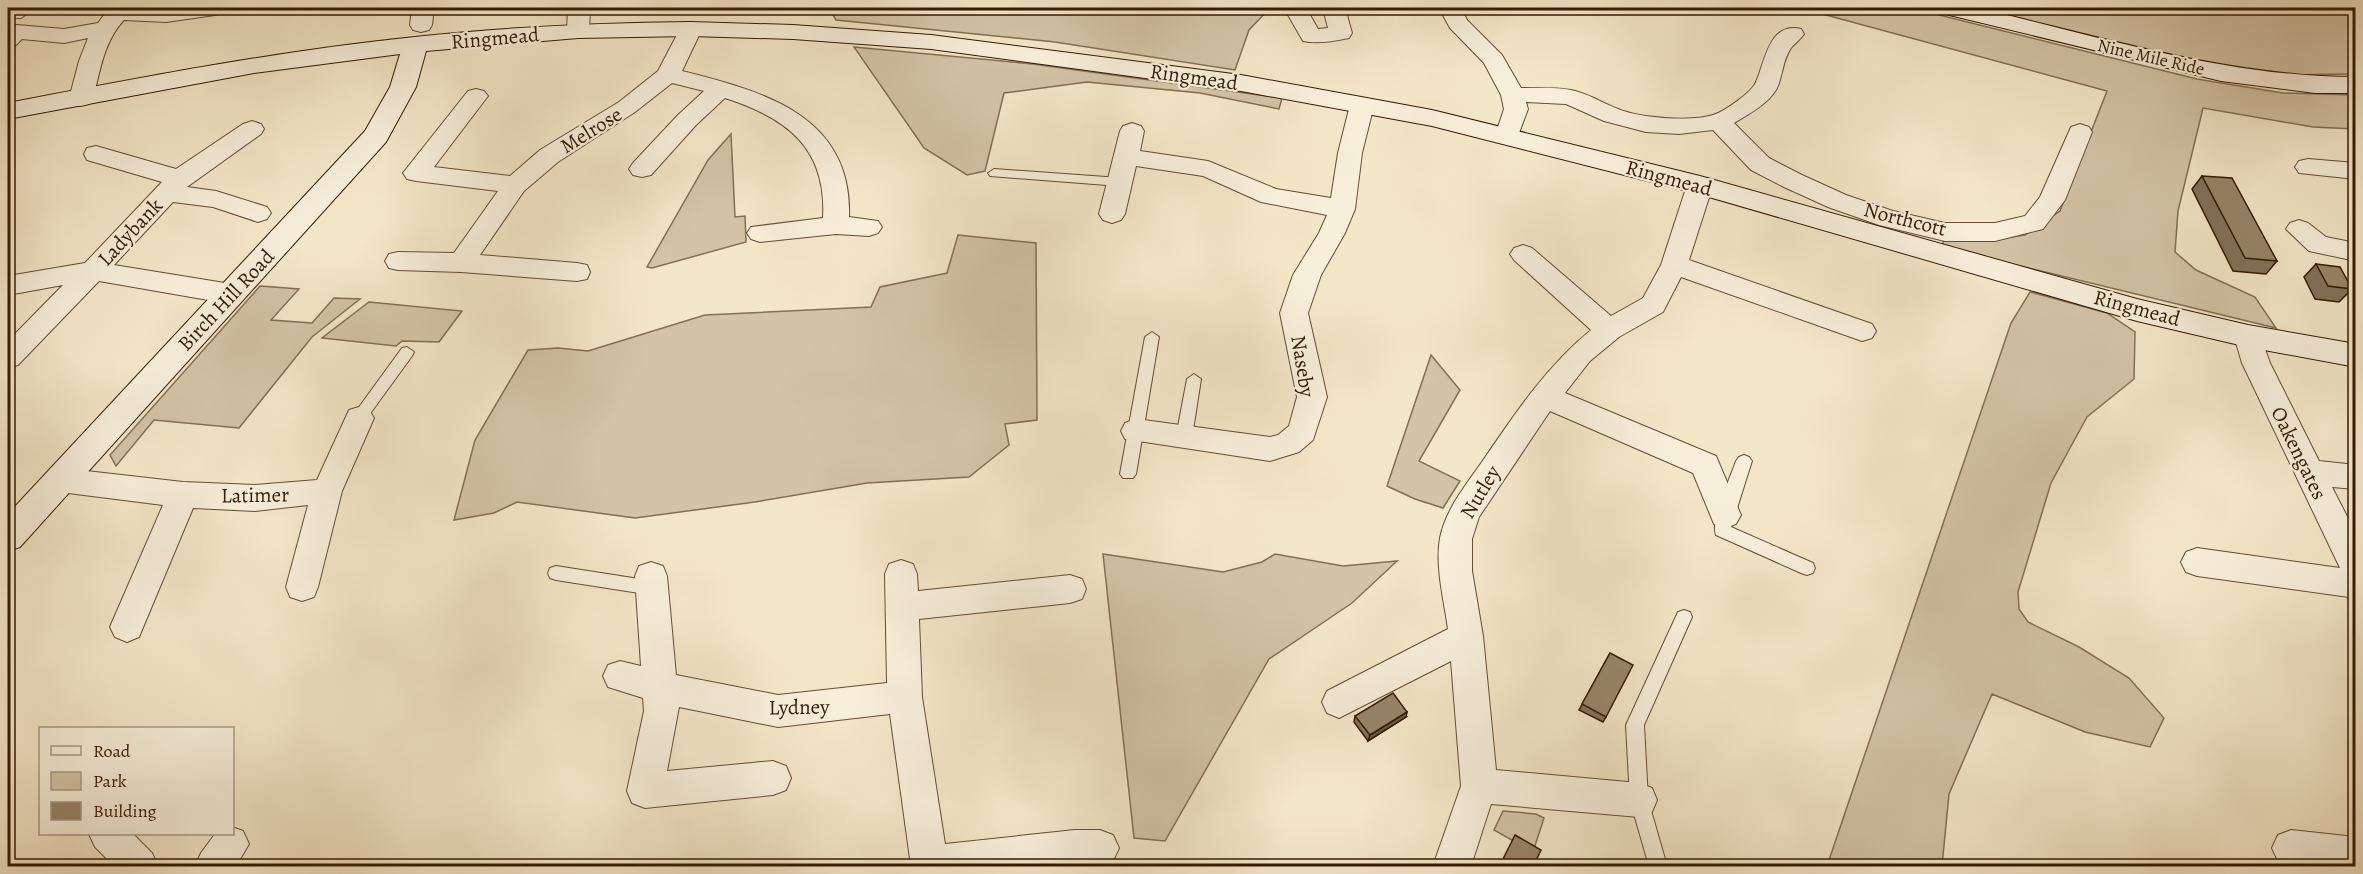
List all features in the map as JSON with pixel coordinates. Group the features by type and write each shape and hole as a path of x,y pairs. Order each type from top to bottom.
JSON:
{"street":[{"path":"14,25 64,36 115,17 166,15 215,8"},
{"path":"1295,8 1311,36 1341,33 1334,8"},
{"path":"1450,8 1458,23 1494,60 1513,95 1516,109 1507,136"},
{"name":"Nine Mile Ride","path":"1950,8 2221,73 2315,85 2355,85"},
{"path":"81,99 96,42 115,17"},
{"name":"Ringmead","path":"8,111 254,65 420,26 578,19 691,29 839,35 942,43 1241,83 1362,105 1507,136 1700,185 2137,310 2248,336 2355,356"},
{"name":"Birch Hill Road","path":"8,537 376,136 403,87 420,26"},
{"name":"Melrose","path":"461,263 515,185 549,156 627,107 668,75 691,29"},
{"path":"1513,95 1571,97 1613,116 1646,124 1679,126 1719,122 1748,104 1767,86 1780,39"},
{"path":"668,75 722,88 763,103 798,123 816,140 829,162 836,189 836,225"},
{"path":"642,169 687,120 722,88"},
{"path":"476,96 410,181 515,185"},
{"name":"Naseby","path":"1136,431 1270,449 1288,444 1302,432 1312,397 1294,313 1307,276 1332,233 1342,209 1350,153 1362,105"},
{"name":"Northcott","path":"1719,122 1760,164 1792,181 1837,201 1888,219 1945,232 1995,232 2034,223 2052,200 2067,141"},
{"name":"Ladybank","path":"8,358 173,186 252,129"},
{"path":"1112,214 1132,131"},
{"name":"Ladybank","path":"96,154 173,186 258,213"},
{"path":"1126,157 1208,169 1270,196 1342,209"},
{"path":"2308,167 2348,166"},
{"name":"Nutley","path":"1452,867 1479,786 1466,636 1456,572 1456,539 1464,513 1543,396 1580,354 1609,330 1653,304 1674,265 1700,185"},
{"path":"760,233 836,225 868,228"},
{"path":"2299,229 2318,245 2355,252"},
{"path":"1523,254 1609,330"},
{"path":"398,261 461,263 577,272"},
{"path":"1674,265 1862,331"},
{"name":"Ladybank","path":"8,285 93,271 231,294"},
{"name":"Oakengates","path":"2248,336 2256,363 2355,568"},
{"path":"1543,396 1705,465 1725,515"},
{"path":"302,587 327,492 358,418"},
{"path":"2308,472 2355,477"},
{"name":"Latimer","path":"60,480 183,495 255,498 327,492"},
{"path":"127,627 183,495"},
{"path":"2197,562 2355,584"},
{"path":"651,582 662,711 645,790 773,778"},
{"path":"1070,589 901,590 905,698 931,865 1083,854"},
{"path":"1339,702 1466,636"},
{"name":"Lydney","path":"620,676 693,695 778,711 905,698"},
{"path":"1479,786 1639,800"},
{"path":"109,835 139,867"},
{"path":"2291,848 2355,855"}],"lane":[{"path":"994,173 1120,182"},
{"path":"1128,474 1152,337"},
{"path":"358,418 407,352"},
{"path":"1184,437 1194,379"},
{"path":"1744,461 1722,530 1807,568"},
{"path":"556,573 651,582"},
{"path":"1658,867 1639,800 1635,725 1684,617"}],"green space":[{"path":"829,8 1270,8 1249,30 1235,70 1055,42 836,20"},
{"path":"1800,8 1911,8 2197,79 2283,93 2355,95 2355,129 2313,127 2203,108 2178,211 2175,252 2196,270 2255,297 2276,328 1942,247 1944,238 1982,241 2025,235 2060,211 2107,91"},
{"path":"1977,8 2355,8 2355,74 2280,75 2193,62"},
{"path":"854,47 1033,64 1282,98 1279,109 1200,93 1087,82 1004,93 985,171 967,175 924,148"},
{"path":"731,134 735,217 745,216 746,242 652,268 647,267 708,160"},
{"path":"958,235 1036,243 1037,420 1005,424 1009,445 969,477 867,483 755,502 635,518 517,502 494,513 454,520 475,440 528,350 558,348 588,351 705,315 871,307 880,287 947,273"},
{"path":"260,286 299,289 271,320 312,323 334,298 360,299 312,337 239,428 154,420 116,466 110,455"},
{"path":"2030,292 2107,313 2135,332 2134,379 2087,417 2051,483 2018,592 2019,609 2028,622 2079,647 2129,678 2164,718 2150,747 2085,732 1992,694 1949,794 1942,866 1827,866 2011,323"},
{"path":"369,302 462,311 439,342 402,341 396,346 322,338"},
{"path":"1431,355 1460,390 1419,461 1460,481 1443,508 1415,499 1387,486"},
{"path":"1103,554 1223,572 1262,562 1275,554 1343,566 1397,561 1352,603 1269,659 1165,841 1134,838"},
{"path":"1503,811 1536,814 1544,818 1533,852 1494,830"}],"building":[{"path":"2202,176 2232,178 2277,261 2245,258"},
{"path":"2316,264 2340,267 2352,289 2328,286"},
{"path":"1610,653 1633,665 1606,717 1582,704"},
{"path":"1393,693 1407,712 1370,735 1355,716"},
{"path":"1515,835 1541,850 1533,867 1499,867"}]}
